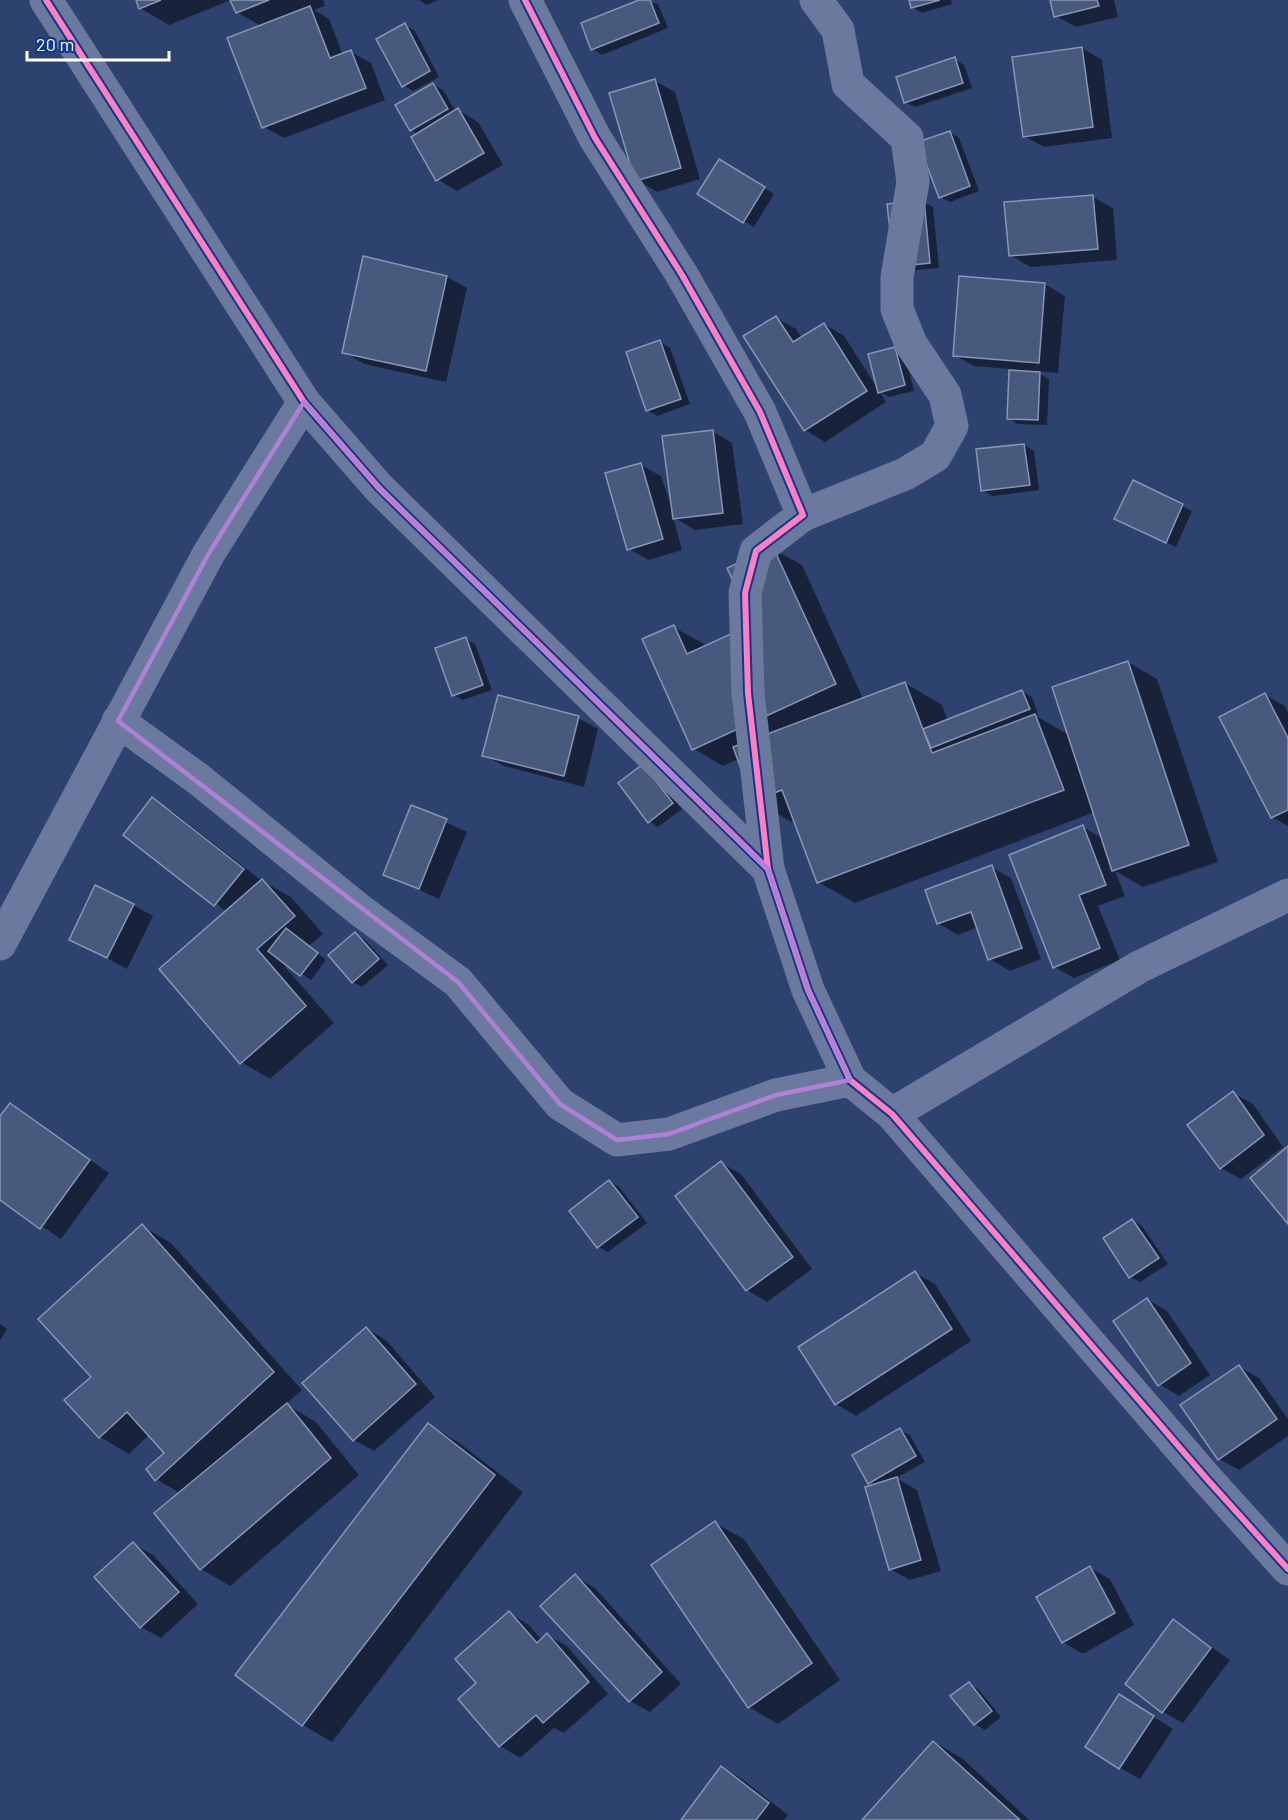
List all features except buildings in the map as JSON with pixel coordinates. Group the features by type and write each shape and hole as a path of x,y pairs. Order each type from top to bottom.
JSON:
{"street":[{"path":"46,0 304,402 379,488 768,869"},
{"path":"525,0 595,138 682,275 760,412 803,515"},
{"path":"816,0 838,30 848,84 907,138 913,182 897,277 897,309 911,344 945,395 952,426 934,456 905,474 803,515 756,551 745,593 748,693 768,869 808,990 850,1080 892,1114 1206,1478 1288,1569"},
{"path":"0,944 209,553 304,402"},
{"path":"118,721 197,778 360,911 458,982 560,1104 617,1140 669,1134 776,1095 850,1080"},
{"path":"892,1114 1139,967 1288,895"}],"highlighted area":[{"path":"304,402 379,488 768,869 808,990 850,1080 776,1095 669,1134 617,1140 560,1104 458,982 118,721 209,553"}],"cycle path":[{"path":"46,0 304,402 379,488 768,869 808,990 850,1080 892,1114 1206,1478 1288,1569"},
{"path":"525,0 595,138 682,275 760,412 803,515 756,551 745,593 748,693 768,869"}]}
